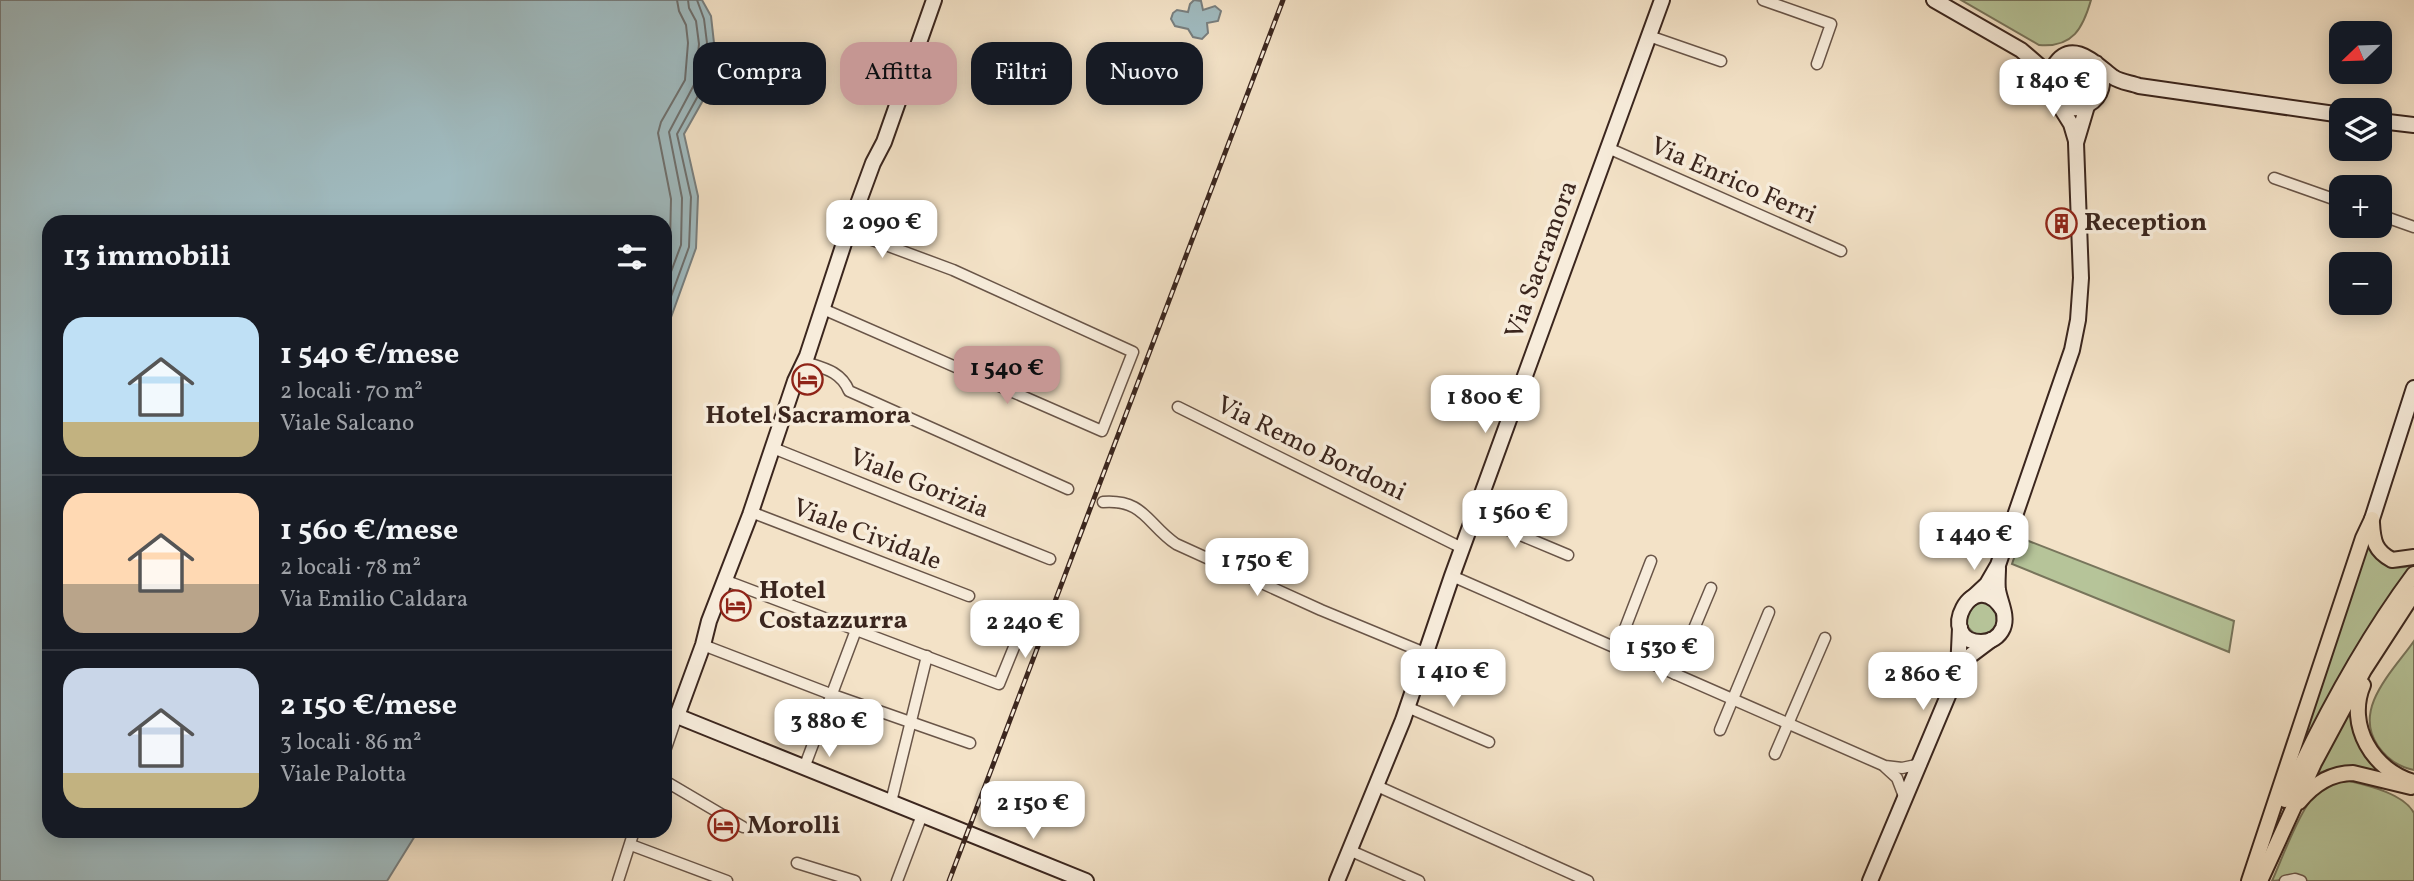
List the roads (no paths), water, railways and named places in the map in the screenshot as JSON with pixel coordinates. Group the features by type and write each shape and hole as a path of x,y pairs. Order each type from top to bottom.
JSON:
{"main road":[{"path":"2372,519 2377,550 2392,560 2414,557"},
{"path":"2260,881 2261,863 2363,538 2372,519"},
{"path":"2261,863 2304,758 2356,660 2414,574"},
{"path":"2249,881 2289,813 2364,670 2414,593"},
{"path":"2398,615 2358,695 2358,714 2361,731 2375,758 2402,779 2414,784"},
{"path":"2289,813 2319,783 2343,773 2353,773 2401,786 2414,784"}],"street":[{"path":"672,731 709,621 751,512 795,380 805,362 848,231 873,163 884,142 934,0"},
{"name":"Via Sacramora","path":"1337,881 1407,707 1462,548 1662,0"},
{"path":"1763,0 1831,24 1817,64"},
{"path":"1934,0 2021,50 2050,75"},
{"path":"1649,36 1721,61"},
{"path":"2021,50 2058,60 2074,54 2090,58 2116,79 2139,86 2329,113"},
{"path":"1958,672 1958,621 1962,607 1987,584 1998,565 2072,350 2078,320 2081,278 2076,143 2071,124 2051,92 2050,75 2058,60"},
{"path":"2076,143 2090,104 2103,85 2101,71 2096,63"},
{"path":"2056,99 2070,107 2090,104 2116,89 2139,86"},
{"path":"2392,122 2414,125"},
{"name":"Via Enrico Ferri","path":"1608,148 1841,251"},
{"path":"2274,178 2329,197"},
{"path":"2392,219 2414,227"},
{"path":"823,309 1102,431 1133,352 928,260 848,231"},
{"path":"805,362 835,372 849,391 1068,489"},
{"path":"2372,519 2414,388"},
{"name":"Via Remo Bordoni","path":"1178,407 1462,548"},
{"name":"Viale Gorizia","path":"773,448 1050,559"},
{"path":"1103,502 1112,501 1135,506 1145,513 1163,535 1176,544 1321,610 1425,653"},
{"name":"Viale Cividale","path":"751,512 969,596"},
{"path":"1475,516 1568,555"},
{"path":"1617,649 1651,561"},
{"path":"1870,881 1958,672 1971,654 2001,631 2005,617 1998,588 1998,565"},
{"path":"1452,576 1885,766 1902,768 1921,764"},
{"path":"724,580 999,684 1023,625"},
{"path":"1675,674 1711,588"},
{"path":"1972,598 1979,596 1993,599 2003,610"},
{"path":"1720,730 1769,612"},
{"path":"1960,628 1970,639 1984,642 1991,640"},
{"path":"804,768 856,630"},
{"path":"1775,754 1825,638"},
{"path":"703,645 833,695 970,743"},
{"path":"891,803 927,656"},
{"path":"1407,707 1489,742"},
{"path":"677,716 1086,881"},
{"path":"1885,766 1897,778 1905,799"},
{"path":"672,785 743,827"},
{"path":"1377,786 1588,881"},
{"path":"897,881 922,815"},
{"path":"618,881 632,838"},
{"path":"631,845 710,878 727,881"},
{"path":"1349,850 1419,881"},
{"path":"797,863 855,881"},
{"path":"2285,881 2301,881"}],"water":[{"path":"0,0 702,0 711,16 714,42 693,42 693,105 700,105 684,134 698,196 696,248 672,315 672,215 42,215 42,838 414,838 387,881 0,881"},
{"path":"1194,0 1201,1 1203,10 1215,6 1221,11 1218,21 1207,23 1208,33 1202,39 1193,37 1188,29 1175,26 1171,19 1177,10 1188,12"}],"railway":[{"path":"949,881 1283,0"}],"place":[{"name":"Reception","path":"2061,223"},
{"name":"Hotel Sacramora","path":"808,380"},
{"name":"Hotel Costazzurra","path":"736,606"},
{"name":"Morolli","path":"724,826"}]}
